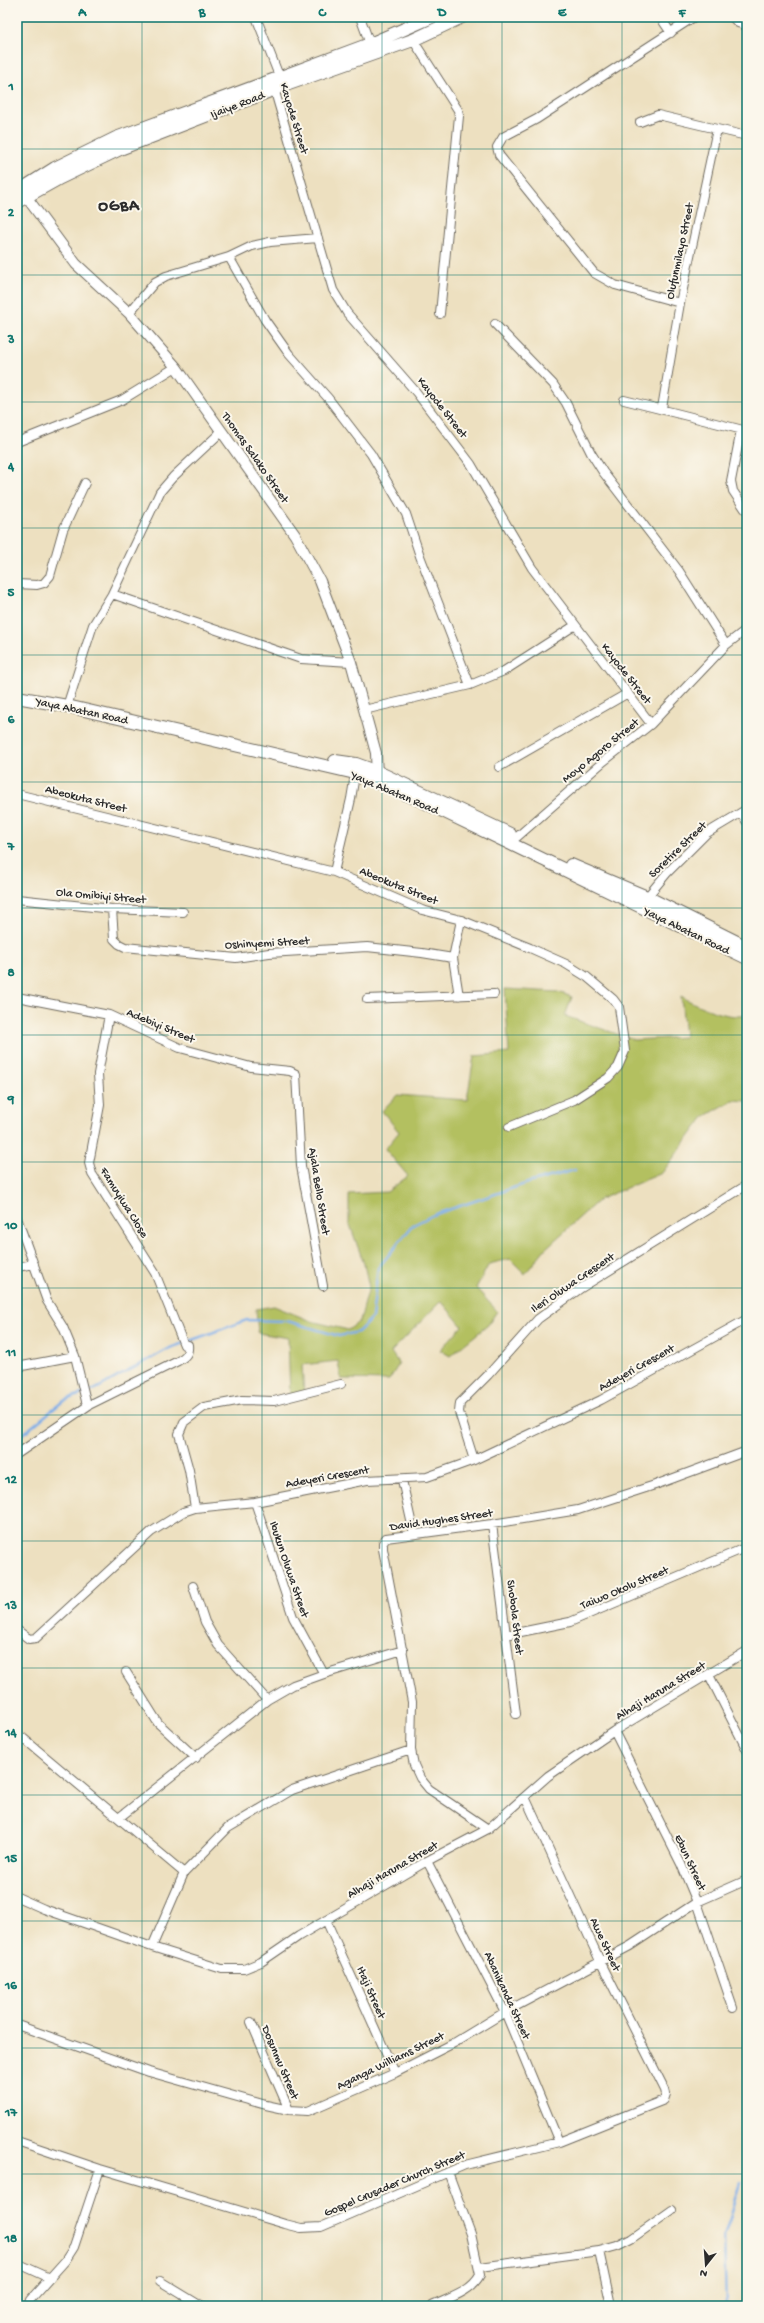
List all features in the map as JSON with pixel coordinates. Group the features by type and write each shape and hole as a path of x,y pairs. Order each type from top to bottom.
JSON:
{"main road":[{"name":"Ijaiye Road","path":"277,83 432,17"},
{"name":"Ijaiye Road","path":"20,195 55,168 116,138 277,83 413,40 462,17"},
{"name":"Yaya Abatan Road","path":"17,689 326,760 356,769 516,837 571,865 647,897 747,947"},
{"name":"Yaya Abatan Road","path":"17,697 74,707 356,769"},
{"name":"Yaya Abatan Road","path":"377,777 747,958"}],"street":[{"name":"Kayode Street","path":"256,17 277,83 325,269 333,290 347,313 416,392 471,464 532,568 574,626 651,724"},
{"path":"360,17 370,44"},
{"path":"660,17 670,33"},
{"path":"680,303 615,285 594,273 497,150 498,143 503,137 537,119 694,17"},
{"path":"732,17 738,23 747,26"},
{"path":"413,40 458,110 459,122 440,314"},
{"path":"640,122 658,115 747,136"},
{"name":"Olufunmilayo Street","path":"662,408 680,303 717,129"},
{"name":"Thomas Salako Street","path":"20,195 76,264 129,313 176,367 295,535 320,581 351,662 376,753 377,777"},
{"path":"129,313 155,282 166,276 229,257 252,246 270,242 318,238"},
{"path":"229,257 265,320 290,354 328,398 371,454 406,514 420,556 470,685"},
{"path":"495,324 552,384 566,403 603,472 679,571 726,645"},
{"path":"17,442 122,400 176,367"},
{"path":"624,400 662,408 744,431 731,481 733,491 745,509"},
{"path":"69,700 93,625 112,594 160,492 173,477 222,432"},
{"path":"17,584 37,585 44,583 50,576 64,530 85,483"},
{"path":"112,594 301,659 351,662"},
{"path":"364,710 470,685 504,671 574,626"},
{"name":"Moyo Agoro Street","path":"516,837 604,761 651,724 726,645 747,629"},
{"path":"500,767 628,693"},
{"path":"334,872 356,769"},
{"name":"Abeokuta Street","path":"17,794 334,872 422,910 461,920 566,964 587,977 613,999 618,1007 625,1051 618,1067 608,1078 574,1100 509,1127"},
{"path":"744,811 747,822"},
{"name":"Soretire Street","path":"647,897 667,873 707,833 744,811"},
{"name":"Ola Omibiyi Street","path":"17,899 112,909 183,912"},
{"name":"Oshinyemi Street","path":"112,909 114,939 125,947 236,958 269,953 367,947 453,958"},
{"path":"459,996 453,958 461,920"},
{"path":"367,999 494,994"},
{"name":"Adebiyi Street","path":"17,997 109,1015 180,1048 251,1066 290,1071 296,1074"},
{"name":"Famuyiwa Close","path":"87,1403 186,1357 186,1345 155,1273 92,1174 88,1162 100,1105 98,1074 109,1015"},
{"name":"Ajala Bello Street","path":"296,1074 301,1166 323,1286"},
{"name":"Ileri Oluwa Crescent","path":"474,1460 459,1412 460,1402 488,1375 532,1324 581,1288 747,1185"},
{"path":"17,1218 47,1301 63,1327 75,1356 87,1403 17,1454"},
{"path":"17,1267 34,1264"},
{"name":"Adeyeri Crescent","path":"17,1630 30,1639 36,1638 57,1616 151,1532 183,1512 195,1508 255,1502 367,1480 402,1480 427,1477 474,1460 601,1400 746,1321"},
{"path":"17,1367 75,1356"},
{"path":"195,1508 189,1470 179,1434 184,1422 204,1407 242,1400 274,1401 341,1384"},
{"name":"David Hughes Street","path":"488,1829 429,1789 420,1778 411,1750 412,1702 383,1543 386,1538 492,1524 578,1510 655,1485 747,1451"},
{"path":"402,1480 414,1534"},
{"name":"Ibukun Oluwa Street","path":"255,1502 293,1617 324,1674"},
{"name":"Shobola Street","path":"492,1524 516,1714"},
{"name":"Taiwo Okolu Street","path":"506,1635 570,1622 747,1547"},
{"path":"193,1586 205,1622 218,1645 267,1700"},
{"path":"120,1817 267,1700 293,1685 403,1650"},
{"name":"Alhaji Haruna Street","path":"17,1897 44,1909 152,1947 222,1969 244,1970 261,1962 299,1936 427,1861 488,1829 548,1776 614,1731 747,1651"},
{"path":"126,1672 158,1723 196,1758"},
{"path":"709,1675 747,1750"},
{"name":"Ebun Street","path":"614,1731 681,1864 697,1902 733,2008"},
{"path":"17,1732 120,1817 184,1873"},
{"path":"152,1947 184,1873 228,1828 292,1790 411,1750"},
{"name":"Awe Street","path":"525,1797 600,1961 665,2090 666,2094 664,2100"},
{"name":"Abanikanda Street","path":"427,1861 505,2012 559,2142"},
{"name":"Aganga Williams Street","path":"17,2025 149,2072 289,2110 308,2111 395,2073 454,2043 505,2012 653,1932 697,1902 747,1880"},
{"name":"Itaji Street","path":"326,1920 395,2073"},
{"name":"Dosunmu Street","path":"251,2022 289,2110"},
{"name":"Gospel Crusader Church Street","path":"17,2141 100,2169 285,2224 314,2228 373,2206 448,2172 476,2162 559,2142 664,2100"},
{"path":"28,2306 30,2300 65,2261 74,2247 100,2169"},
{"path":"432,2306 474,2285 480,2275 480,2267 461,2200 448,2172"},
{"path":"480,2267 598,2251 617,2246 631,2239 672,2210"},
{"path":"598,2251 611,2306"},
{"path":"17,2263 50,2278"},
{"path":"160,2280 201,2306"}],"green space":[{"path":"505,989 558,992 572,997 565,1016 634,1040 685,1037 681,996 704,1008 723,1014 732,1016 747,1015 747,1101 733,1100 704,1117 662,1173 600,1199 545,1249 525,1274 510,1259 489,1264 476,1288 497,1311 488,1325 450,1356 440,1350 462,1326 441,1301 391,1352 399,1364 389,1380 341,1379 338,1361 302,1365 304,1395 290,1396 288,1338 258,1333 256,1309 274,1306 311,1321 348,1330 360,1321 369,1287 364,1264 349,1222 349,1194 387,1192 408,1176 385,1149 399,1132 382,1111 397,1095 467,1100 474,1056 509,1053"}],"waterway":[{"path":"17,1439 62,1402 94,1390 170,1348 247,1320 287,1321 339,1336 358,1332 372,1318 378,1268 413,1225 433,1215 528,1183 575,1170"},
{"path":"726,2306 724,2236 741,2183"}],"district":[{"name":"OGBA","path":"119,204"}]}
